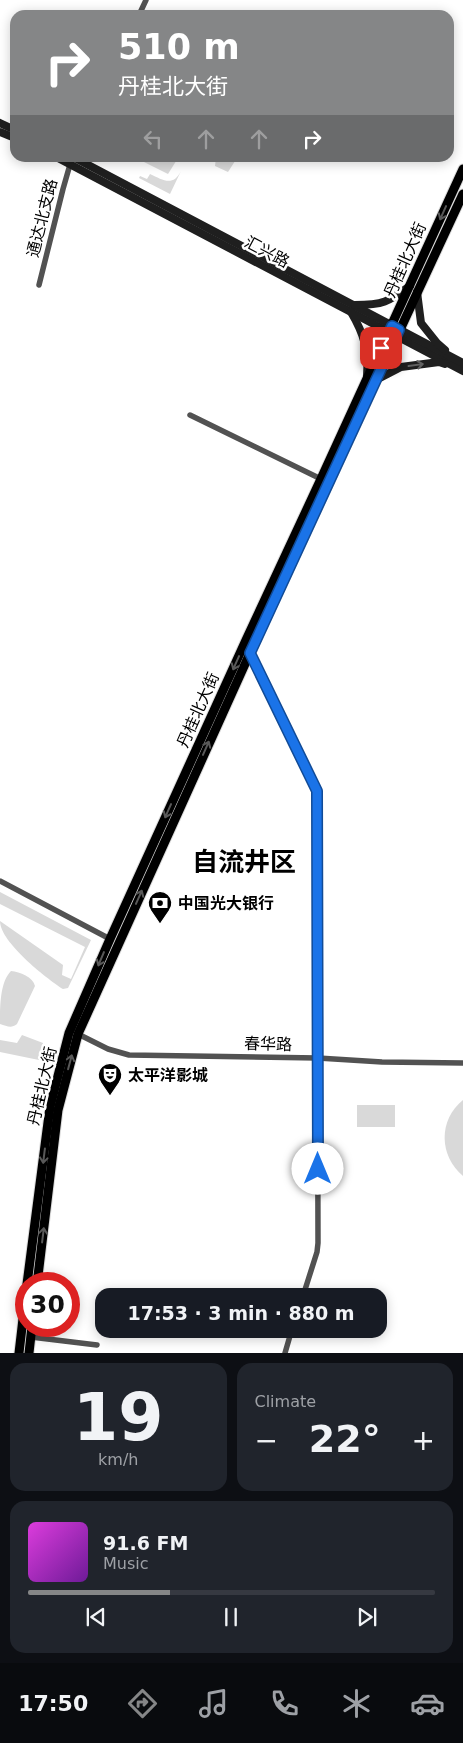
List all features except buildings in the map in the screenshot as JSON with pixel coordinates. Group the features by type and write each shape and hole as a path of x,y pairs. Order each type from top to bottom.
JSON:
{"main road":[{"name":"汇兴路","path":"79,162 394,331"},
{"name":"丹桂北大街","path":"39,1272 58,1110 78,1034 413,289 463,169"},
{"name":"丹桂北大街","path":"413,289 463,194"},
{"path":"413,289 421,324 437,343 461,366 439,362 401,367 371,381 362,331 352,308 391,300 413,289"},
{"path":"394,331 461,366"},
{"name":"丹桂北大街","path":"29,1272 50,1107 69,1032 242,649 322,479 371,381"},
{"path":"19,1353 21,1337"},
{"path":"29,1353 31,1337"}],"street":[{"name":"通达北支路","path":"39,285 62,189 72,162"},
{"path":"190,415 322,479"},
{"path":"250,653 317,791 318,1243 306,1288"},
{"path":"0,881 110,939"},
{"name":"春华路","path":"78,1034 108,1049 129,1055 318,1058 382,1062 463,1063"},
{"path":"38,1337 97,1345"},
{"path":"285,1353 289,1338"}],"shaded area":[{"path":"144,162 176,162 168,174"},
{"path":"216,162 234,162 228,172 215,166"},
{"path":"181,171 170,194 139,178 140,176 147,179 150,174 163,180 171,181"},
{"path":"0,892 91,940 68,988 63,989 25,959 7,939 0,921 63,965 62,975 71,979 85,947 0,904"},
{"path":"11,971 26,976 32,980 35,986 17,1024 11,1027 0,1024 3,988"},
{"path":"22,1035 43,1043 39,1060 0,1052 0,1040 17,1043"},
{"path":"463,1100 463,1176 449,1158 445,1138 449,1118"},
{"path":"357,1105 395,1105 395,1127 357,1127"}],"place":[{"name":"中国光大银行","path":"160,924"},
{"name":"太平洋影城","path":"110,1096"}],"district":[{"name":"自流井区","path":"244,862"}],"route":[{"path":"318,1169 317,791 250,653 399,330 392,326 381,348"}]}
